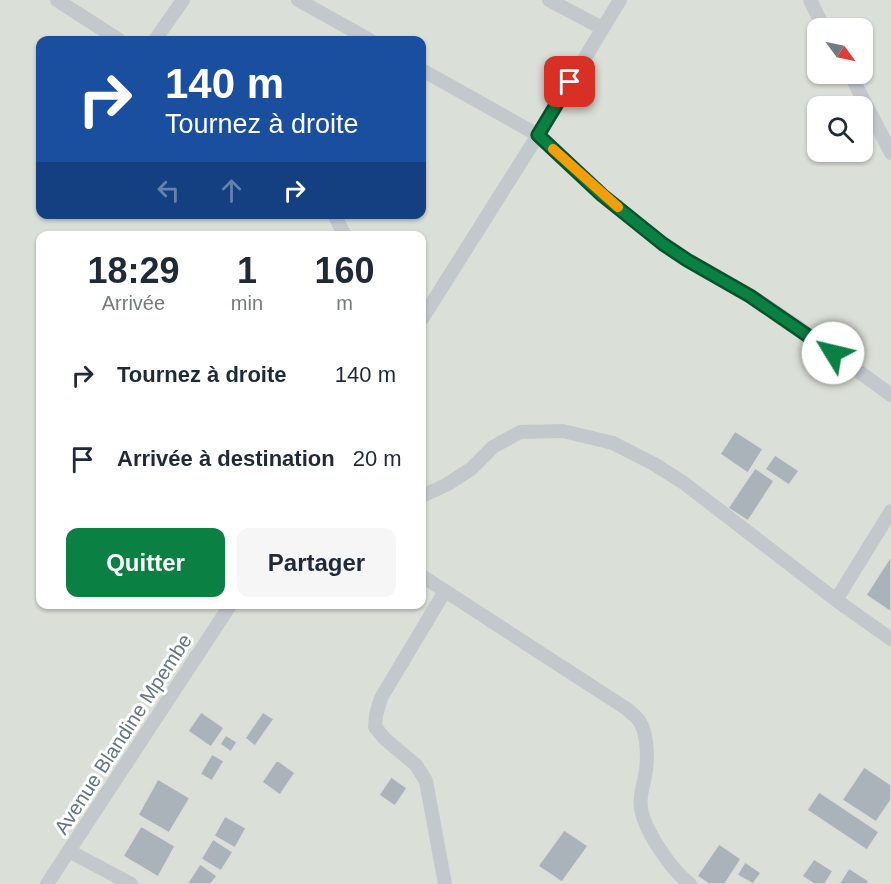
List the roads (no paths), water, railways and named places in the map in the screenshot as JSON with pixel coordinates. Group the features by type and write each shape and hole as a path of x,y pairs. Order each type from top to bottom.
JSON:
{"street":[{"path":"57,0 113,36"},
{"path":"158,36 183,0"},
{"path":"298,0 363,36"},
{"path":"549,0 602,28"},
{"path":"426,307 538,135 620,0"},
{"path":"810,0 819,18"},
{"path":"426,72 538,135 602,195 663,244 759,301 891,395"},
{"path":"855,84 891,153"},
{"path":"426,494 471,469 494,447 520,432 563,431 613,443 684,483 836,600 891,639"},
{"path":"836,600 891,511"},
{"path":"426,579 627,709 640,722 647,751 645,777 640,793 641,808 646,825 683,882"},
{"path":"445,591 381,698 375,727 385,739 416,765 426,781 445,884"},
{"name":"Avenue Blandine Mpembe","path":"47,884 228,609"},
{"path":"69,850 131,884"}]}
